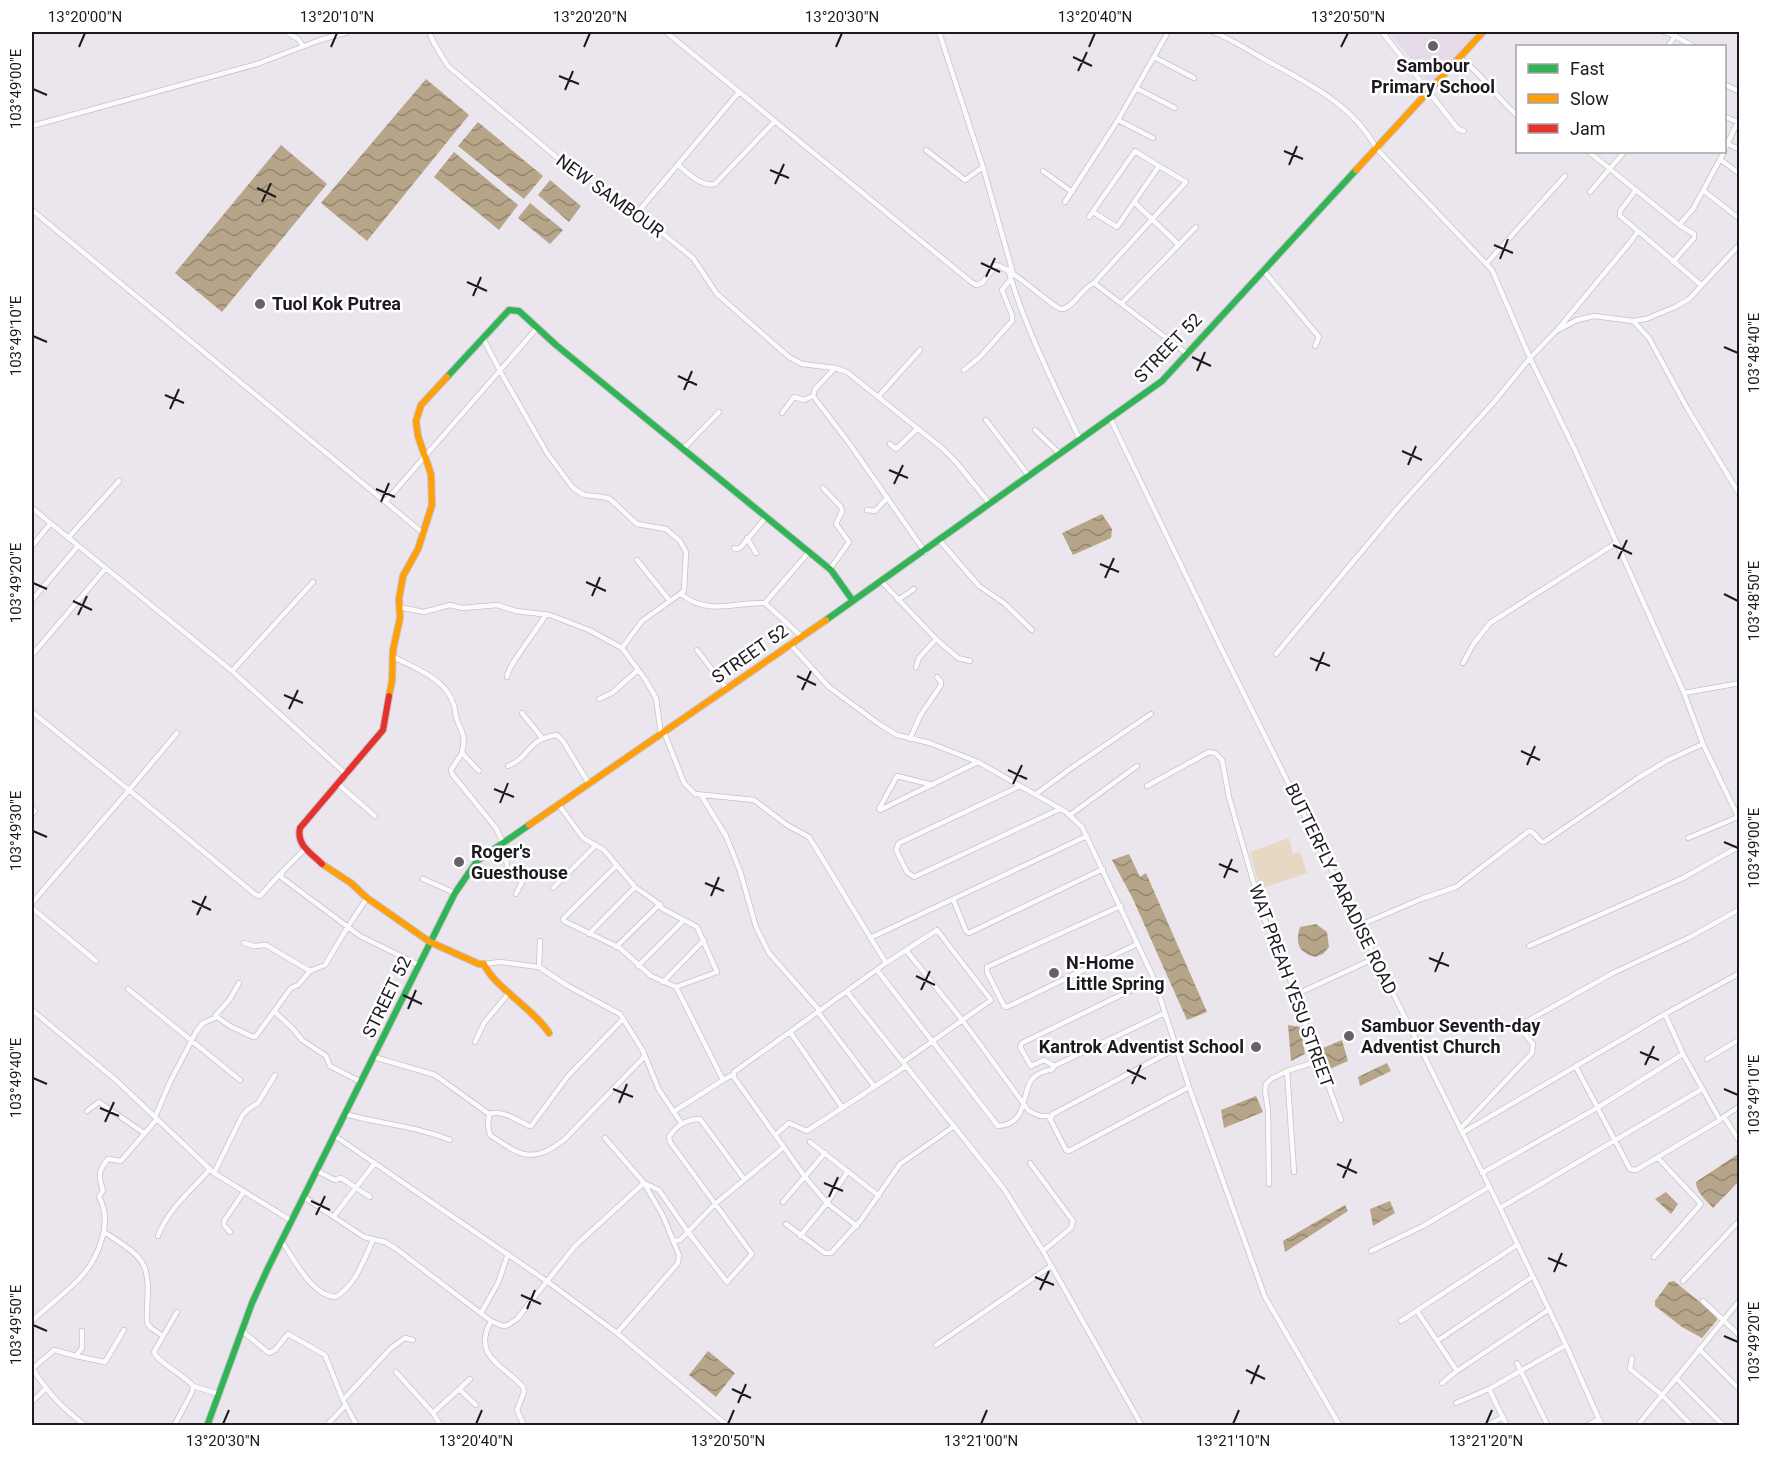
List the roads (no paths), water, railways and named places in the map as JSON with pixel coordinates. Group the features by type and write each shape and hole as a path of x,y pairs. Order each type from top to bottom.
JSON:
{"street":[{"path":"286,32 298,39 303,46"},
{"path":"32,126 258,64 303,46 348,32"},
{"name":"NEW SAMBOUR","path":"429,32 448,66 567,166 610,191 693,258 717,294 789,357 802,364 835,368 847,372 956,462 990,504"},
{"path":"666,32 970,281 976,285 982,283 996,265 1011,271 1057,309 1070,306 1086,286 1094,283 1186,182 1136,151 1091,215 1117,227 1159,166"},
{"path":"939,32 983,167 1011,271 1010,280 1080,440"},
{"path":"1065,202 1118,120 1168,32"},
{"path":"1213,32 1306,82 1337,102 1369,135 1376,148 1449,227 1487,264 1498,283 1530,358 1575,450 1684,693 1703,744 1739,819 1688,838"},
{"path":"1383,32 1458,129 1464,131"},
{"name":"STREET 52","path":"207,1425 260,1285 455,893 477,861 925,552 1162,381 1483,32"},
{"path":"1664,32 1691,45"},
{"path":"1669,45 1675,36"},
{"path":"1154,57 1194,78"},
{"path":"1460,58 1482,76 1505,106 1516,114"},
{"path":"1726,85 1740,92"},
{"path":"1136,88 1175,108"},
{"path":"637,213 739,92"},
{"path":"1118,120 1154,138"},
{"path":"1738,120 1726,143 1740,150"},
{"path":"678,165 703,183 715,184 775,121"},
{"path":"926,150 965,180 983,167"},
{"path":"1590,153 1678,225 1694,234 1694,238 1673,262"},
{"path":"1590,192 1623,153"},
{"path":"1678,225 1693,209 1723,153"},
{"path":"1721,160 1740,174"},
{"path":"1043,171 1072,192"},
{"path":"1487,264 1565,176"},
{"path":"1636,190 1619,214 1701,285"},
{"path":"1704,191 1740,219"},
{"path":"1134,202 1179,245"},
{"path":"32,210 423,533"},
{"path":"1122,303 1196,227"},
{"path":"1276,654 1398,508 1556,331 1638,231"},
{"path":"1556,331 1576,320 1594,316 1634,321 1646,320 1675,307 1689,299 1740,244"},
{"path":"1263,270 1319,337 1315,346"},
{"path":"964,370 980,357 1012,321 1013,318 1002,290 1010,280"},
{"path":"1094,283 1186,353"},
{"path":"682,1124 654,1079 644,1055 623,1019 615,1010 568,986 539,967 500,962 479,964 430,942 326,867 305,849 299,840 298,831 383,730 392,681 393,650 403,576 418,549 432,505 431,474 418,436 417,411 509,310 514,309 830,569 853,601"},
{"path":"1634,321 1649,338 1740,495"},
{"path":"386,501 537,328"},
{"path":"483,338 547,453 573,488 584,495 603,496 637,524 666,529 680,541 686,552 685,585 681,594 642,621 622,648"},
{"path":"878,397 920,350"},
{"path":"813,396 815,389 835,368"},
{"path":"782,413 794,397 804,400 813,396"},
{"path":"813,396 849,443 925,552"},
{"path":"684,448 719,412"},
{"name":"BUTTERFLY PARADISE ROAD","path":"1110,418 1216,638 1500,1208 1602,1425"},
{"path":"986,420 1029,476"},
{"path":"890,444 896,449 917,429"},
{"path":"1035,430 1060,454"},
{"path":"68,538 119,481"},
{"path":"824,488 841,507 841,515 836,520 837,527 849,542 830,569"},
{"path":"867,510 875,511 887,498"},
{"path":"32,508 232,671 347,775"},
{"path":"734,548 739,549 766,517"},
{"path":"32,546 50,524"},
{"path":"747,538 756,553"},
{"path":"940,541 979,586 1004,603 1032,630"},
{"path":"1463,663 1474,643 1490,623 1616,543"},
{"path":"32,600 78,546"},
{"path":"681,594 691,602 717,608 765,603 808,553"},
{"path":"637,560 670,601"},
{"path":"32,655 105,569"},
{"path":"232,671 312,582"},
{"path":"882,582 936,639 958,658 970,661"},
{"path":"898,600 914,589"},
{"path":"765,603 802,637"},
{"path":"399,607 424,612 450,605 462,608 497,605 516,611 546,614 590,630 622,648 656,699 663,733 684,783 695,795 754,800 787,825 809,837 886,963"},
{"path":"507,677 507,671 523,651 546,614"},
{"path":"916,667 919,657 936,639"},
{"path":"790,645 829,687 861,713 897,735 930,743 978,762 1070,815 1082,827 1154,979 1189,1087 1265,1297 1340,1425"},
{"path":"697,650 727,689"},
{"path":"394,657 432,676 448,693 465,737 462,753 452,766 452,774 489,819 503,843 508,871 522,882 516,894"},
{"path":"599,699 612,693 638,670"},
{"path":"910,739 920,716 941,685 937,677"},
{"path":"1684,693 1740,683"},
{"path":"32,712 256,895 260,896 305,849"},
{"path":"522,713 543,739"},
{"path":"1036,794 1151,714"},
{"path":"32,903 177,733"},
{"path":"508,766 518,762 530,746 554,735 560,736 588,784"},
{"path":"1359,927 1421,899 1456,887 1529,831 1544,842 1638,778 1668,760 1703,744"},
{"name":"WAT PREAH YESU STREET","path":"1148,786 1209,752 1215,753 1222,760 1228,797 1264,919 1280,948 1318,1061 1341,1120"},
{"path":"462,753 479,771"},
{"path":"933,785 897,776 879,809 933,785 978,762"},
{"path":"1070,815 1137,766"},
{"path":"338,783 375,816"},
{"path":"1020,786 899,843 896,850 907,872 914,877 1060,809"},
{"path":"701,795 726,836 740,871 756,927 769,953 819,1011 874,1086"},
{"path":"559,805 583,838 604,850 634,887 660,904 663,909 697,927 717,972 676,987 651,976 616,946 564,921 563,919 616,866"},
{"path":"32,808 35,811 32,815"},
{"path":"870,938 1087,836"},
{"path":"553,888 596,845"},
{"path":"1529,946 1683,878 1740,846"},
{"path":"953,899 969,933 1103,869"},
{"path":"280,874 280,877 347,928 419,965"},
{"path":"423,879 455,893"},
{"path":"589,934 634,887"},
{"path":"215,1016 253,1037 259,1034 291,988 298,985 310,971 325,965 368,898"},
{"path":"616,946 660,904"},
{"path":"1121,906 987,968 987,972 1004,1006 1007,1007 1137,944"},
{"path":"32,909 96,961"},
{"path":"1461,1131 1532,1053 1533,1044 1522,1031 1522,1024 1613,973 1690,937 1740,909"},
{"path":"638,966 684,920"},
{"path":"673,1112 734,1074 737,1069 934,930 939,932 991,1000 874,1086 807,1131 789,1123 775,1135"},
{"path":"663,982 704,940"},
{"path":"539,967 540,941"},
{"path":"244,943 254,946 266,945 310,971"},
{"path":"906,950 963,1021 1024,1105 1033,1113 1044,1117 1050,1116 1177,1048"},
{"path":"1295,995 1375,958"},
{"path":"484,964 492,976 542,1022 549,1032"},
{"path":"877,970 995,1124 1001,1126 1015,1118 1024,1105 1030,1081 1040,1073 1053,1069 1054,1066 1166,1013"},
{"path":"1461,1131 1740,973"},
{"path":"1054,1066 1044,1060 1031,1066 1021,1044 1154,979"},
{"path":"32,1321 81,1277 98,1248 105,1232 105,1208 99,1197 103,1190 98,1177 99,1170 108,1160 121,1161 156,1118 170,1082 203,1023 215,1016 230,999 239,983"},
{"path":"676,987 723,1080"},
{"path":"128,989 240,1080"},
{"path":"848,992 1004,1190 1043,1251 1142,1425"},
{"path":"476,1042 484,1023 509,993"},
{"path":"32,1010 117,1081 212,1171 292,1221"},
{"path":"274,1011 302,1040 326,1056 330,1066 361,1082"},
{"path":"1665,1014 1702,1089 1740,1142"},
{"path":"374,1057 435,1075 489,1114 501,1112 531,1126 568,1076 623,1019"},
{"path":"790,1032 842,1107"},
{"path":"1707,1059 1740,1039"},
{"path":"1482,1173 1597,1108 1683,1054"},
{"path":"489,1114 490,1135 526,1156 540,1154 565,1139 644,1055"},
{"path":"1269,1184 1270,1155 1266,1084 1287,1071 1318,1061"},
{"path":"1576,1067 1614,1141 1633,1171 1740,1107"},
{"path":"1287,1071 1294,1172"},
{"path":"734,1074 805,1177 827,1203 857,1226"},
{"path":"158,1236 181,1200 212,1171 242,1116 258,1104 275,1075"},
{"path":"1050,1116 1066,1150 1069,1151 1189,1087"},
{"path":"1500,1208 1702,1089"},
{"path":"87,1111 99,1102 144,1133"},
{"path":"345,1114 372,1122 401,1125 450,1140"},
{"path":"644,1183 660,1190 688,1232 727,1282 752,1254 669,1140 671,1133 682,1124 700,1119 744,1179"},
{"path":"786,1224 828,1254 857,1226 900,1164 953,1127"},
{"path":"335,1136 548,1282 617,1333 728,1425"},
{"path":"605,1138 644,1183 663,1216 679,1255 678,1263 617,1333"},
{"path":"810,1142 879,1196"},
{"path":"674,1241 680,1240 715,1204 784,1147"},
{"path":"783,1202 825,1154"},
{"path":"1654,1257 1701,1204 1658,1158"},
{"path":"334,1216 375,1163"},
{"path":"1030,1163 1074,1221 1067,1232 1043,1251"},
{"path":"317,1171 335,1180 341,1178 370,1197"},
{"path":"800,1236 827,1203 848,1171"},
{"path":"304,1197 364,1237 385,1242 408,1256 454,1294 491,1321 503,1326 513,1322 548,1282 575,1246 644,1183"},
{"path":"1371,1251 1423,1226 1489,1187"},
{"path":"230,1232 224,1225 224,1221 243,1192"},
{"path":"1683,1281 1740,1220"},
{"path":"105,1232 144,1264 147,1323 163,1336"},
{"path":"282,1242 311,1283 335,1298 354,1277 373,1240"},
{"path":"1401,1321 1517,1245"},
{"path":"481,1313 498,1283 508,1254"},
{"path":"936,1345 1051,1266"},
{"path":"1437,1341 1532,1277"},
{"path":"1703,1301 1740,1336"},
{"path":"1637,1425 1738,1304"},
{"path":"1442,1383 1548,1310"},
{"path":"1417,1311 1457,1371"},
{"path":"177,1312 155,1350 156,1357 193,1386 219,1394"},
{"path":"491,1321 485,1335 489,1356 496,1365 523,1387 524,1392 517,1410 524,1425"},
{"path":"86,1425 61,1407 45,1389 32,1368 54,1350 105,1362 124,1330"},
{"path":"76,1356 82,1348 82,1331"},
{"path":"242,1331 269,1353 275,1350 288,1334 322,1353 327,1358 357,1425"},
{"path":"326,1425 391,1348 405,1338 413,1340"},
{"path":"1456,1404 1522,1372 1566,1346"},
{"path":"1699,1349 1740,1390"},
{"path":"1632,1358 1630,1369 1662,1395 1692,1425"},
{"path":"1517,1363 1548,1425"},
{"path":"396,1372 441,1425"},
{"path":"1676,1378 1724,1425"},
{"path":"433,1413 470,1379"},
{"path":"174,1425 193,1386"},
{"path":"32,1402 45,1389"},
{"path":"459,1389 476,1405"},
{"path":"1489,1389 1507,1425"},
{"path":"1485,1425 1503,1417"},
{"path":"1586,1425 1599,1419"}],"water":[{"path":"426,79 469,115 367,241 321,203"},
{"path":"478,122 543,176 524,199 458,146"},
{"path":"281,145 327,184 222,312 175,273"},
{"path":"454,152 518,205 499,230 434,177"},
{"path":"550,180 581,206 569,222 538,195"},
{"path":"530,203 563,230 550,244 518,218"},
{"path":"1102,514 1112,529 1111,538 1073,555 1062,533"},
{"path":"1129,854 1140,877 1146,873 1207,1012 1187,1020 1132,897 1112,860"},
{"path":"1316,924 1327,932 1329,947 1323,954 1315,957 1301,950 1298,938 1300,927"},
{"path":"1288,1025 1300,1027 1305,1054 1291,1061"},
{"path":"1342,1040 1348,1061 1330,1069 1323,1058 1323,1048"},
{"path":"1387,1063 1391,1071 1360,1086 1358,1077"},
{"path":"1256,1096 1263,1112 1224,1128 1221,1110"},
{"path":"1738,1154 1739,1181 1713,1208 1700,1193 1696,1182"},
{"path":"1666,1192 1678,1204 1671,1214 1655,1199"},
{"path":"1390,1201 1395,1213 1373,1226 1370,1209"},
{"path":"1345,1205 1348,1211 1285,1252 1283,1241"},
{"path":"1674,1281 1716,1315 1717,1320 1702,1338 1682,1327 1655,1306 1655,1301 1669,1282"},
{"path":"708,1351 735,1373 716,1397 689,1375"}],"place":[{"name":"Sambour Primary School","path":"1433,46"},
{"name":"Tuol Kok Putrea","path":"260,304"},
{"name":"Roger's Guesthouse","path":"459,862"},
{"name":"N-Home Little Spring","path":"1054,973"},
{"name":"Sambuor Seventh-day Adventist Church","path":"1349,1036"},
{"name":"Kantrok Adventist School","path":"1256,1047"}]}
